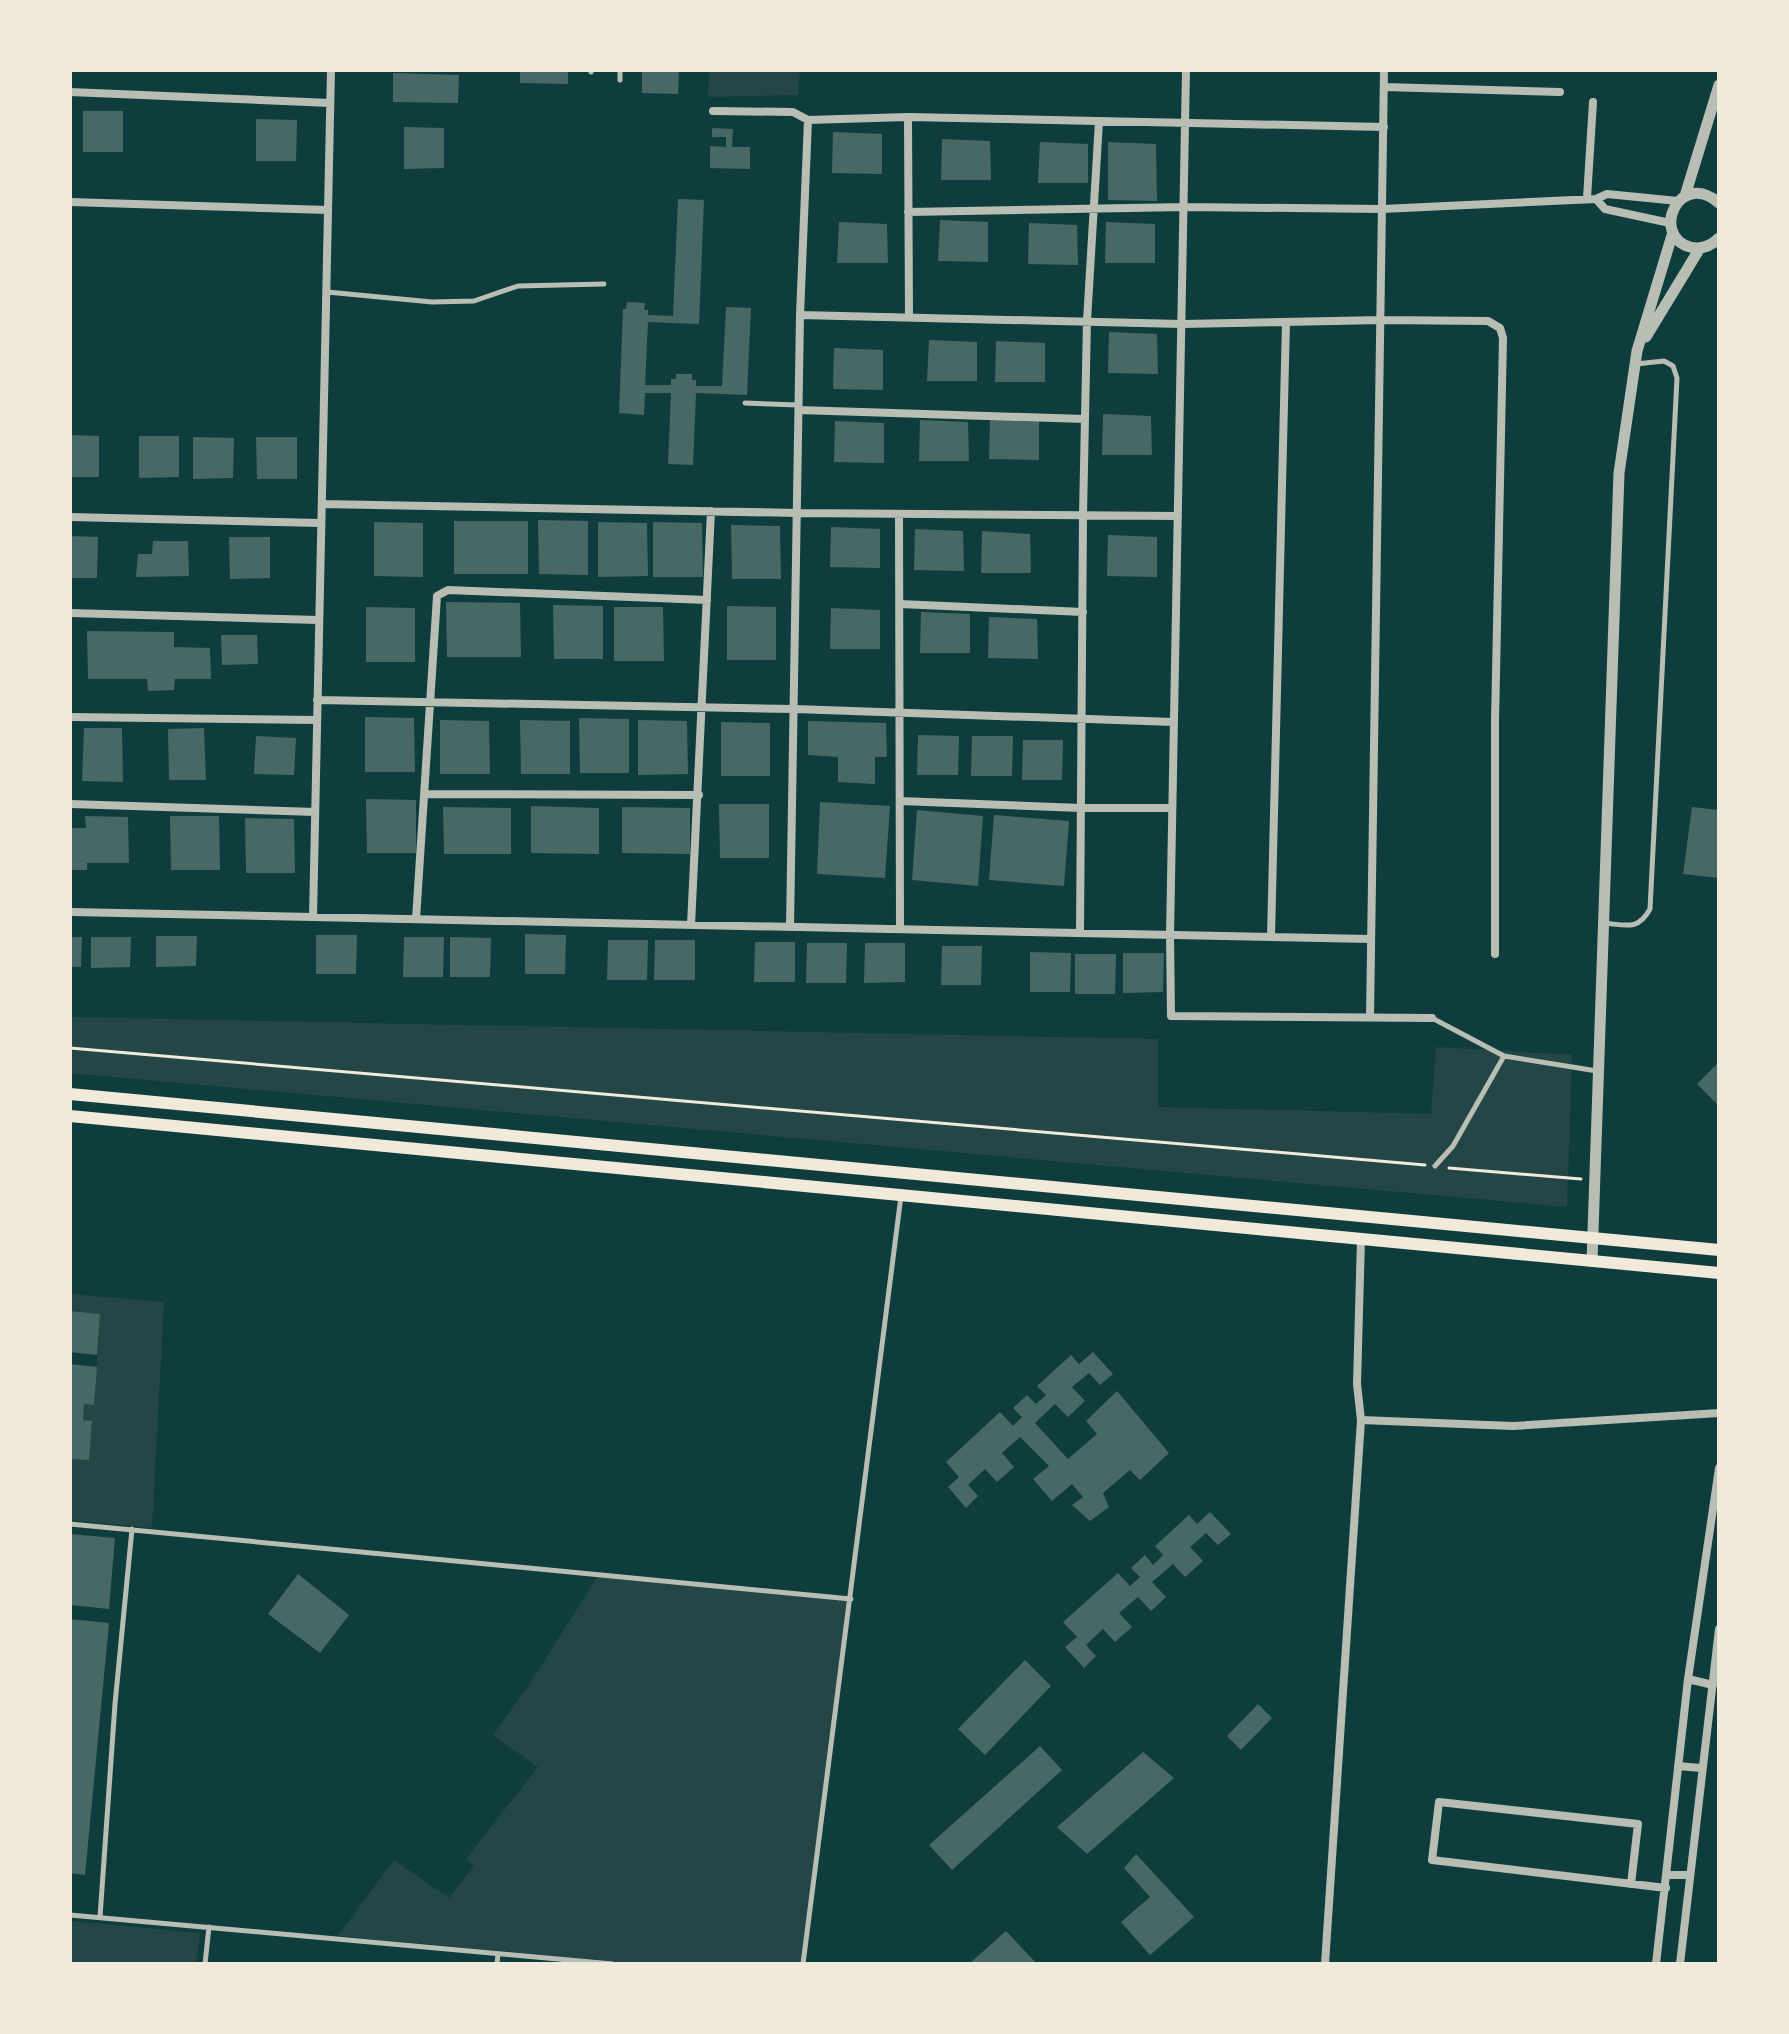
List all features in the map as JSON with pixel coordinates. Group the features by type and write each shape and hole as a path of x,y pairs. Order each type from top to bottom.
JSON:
{"main road":[{"path":"70,1094 1719,1250"},
{"path":"70,1116 1719,1273"}],"street":[{"path":"313,917 331,70"},
{"path":"1186,70 1171,1016 1432,1018"},
{"path":"1370,1017 1384,70"},
{"path":"1592,1261 1619,473 1637,351 1672,228 1674,208 1682,199 1719,85"},
{"path":"1384,87 1560,92"},
{"path":"70,92 330,103"},
{"path":"1591,199 1593,102"},
{"path":"713,111 793,112 808,120 908,117 1384,127"},
{"path":"908,117 909,317"},
{"path":"790,927 800,315 808,120"},
{"path":"1080,933 1087,321 1099,121"},
{"path":"908,212 1185,207 1382,209 1591,199 1607,194 1682,199 1701,193 1719,203"},
{"path":"1591,199 1605,209 1672,228 1684,244 1700,248"},
{"path":"70,202 328,210"},
{"path":"1637,351 1700,248 1719,239"},
{"path":"800,315 1182,324 1488,321 1500,328 1503,338 1495,722 1495,954"},
{"path":"1271,937 1286,322"},
{"path":"798,407 1085,419"},
{"path":"322,504 1178,516"},
{"path":"691,925 711,511"},
{"path":"899,514 900,929"},
{"path":"70,517 321,523"},
{"path":"416,919 437,596 442,591 707,600"},
{"path":"900,604 1083,612"},
{"path":"70,613 319,620"},
{"path":"317,700 794,709 1174,722"},
{"path":"70,717 317,720"},
{"path":"424,794 699,795"},
{"path":"900,801 1172,808"},
{"path":"70,804 315,812"},
{"path":"70,912 1371,939"},
{"path":"1325,1964 1361,1420 1357,1384 1361,1239"},
{"path":"1361,1420 1513,1426 1719,1413"},
{"path":"1656,1964 1688,1679 1716,1506 1719,1468"},
{"path":"1680,1964 1719,1629"},
{"path":"1688,1679 1713,1685"},
{"path":"1678,1766 1701,1768"},
{"path":"1631,1884 1638,1824 1439,1802 1432,1860 1631,1884 1666,1888"},
{"path":"1668,1875 1690,1875"}],"lane":[{"path":"620,70 620,80"},
{"path":"326,292 446,302 474,301 518,286 543,283 604,284"},
{"path":"1604,923 1633,926 1643,921 1650,909 1677,378 1673,366 1664,361 1635,365"},
{"path":"745,403 798,407"},
{"path":"1432,1018 1504,1056 1598,1071"},
{"path":"1435,1166 1453,1146 1504,1056"},
{"path":"803,1964 901,1196"},
{"path":"70,1524 851,1599"},
{"path":"100,1917 115,1704 132,1529"},
{"path":"70,1915 613,1964"},
{"path":"205,1964 209,1927"},
{"path":"497,1964 498,1954"}],"path":[{"path":"70,1048 1595,1181"}],"shaded area":[{"path":"709,70 800,70 798,95 708,97"},
{"path":"70,1017 1158,1039 1158,1107 1431,1114 1436,1047 1572,1055 1567,1207 70,1073"},
{"path":"70,1294 164,1302 152,1528 70,1520 70,1459 89,1460 92,1422 83,1420 84,1404 94,1404 100,1314 70,1311"},
{"path":"598,1576 848,1599 802,1964 639,1964 338,1936 394,1860 449,1898 474,1866 466,1859 538,1767 493,1735 529,1685"},
{"path":"70,1921 200,1933 196,1964 70,1964"}],"building":[{"path":"520,70 568,70 568,84 520,83"},
{"path":"642,70 679,70 678,94 642,93"},
{"path":"393,73 459,75 458,103 393,102"},
{"path":"83,111 123,111 123,152 83,152"},
{"path":"256,119 297,120 296,161 256,161"},
{"path":"404,127 444,128 444,168 404,169"},
{"path":"712,128 733,129 732,147 750,147 750,169 710,168 710,146 726,147 726,137 712,137"},
{"path":"833,132 882,134 882,174 832,173"},
{"path":"942,139 990,141 991,180 941,180"},
{"path":"1040,142 1088,144 1088,183 1038,183"},
{"path":"1108,142 1156,144 1157,201 1108,200"},
{"path":"678,199 704,200 699,324 648,322 645,385 671,385 671,379 676,379 676,374 692,374 696,386 722,386 726,307 751,308 747,395 696,393 693,465 668,464 671,393 645,393 644,415 619,413 623,309 626,309 627,302 645,303 644,310 648,310 648,315 673,316"},
{"path":"940,220 988,222 988,262 938,261"},
{"path":"839,222 887,224 888,263 837,263"},
{"path":"1106,222 1155,224 1155,263 1105,263"},
{"path":"1029,223 1077,225 1078,265 1028,264"},
{"path":"1109,332 1157,334 1158,374 1108,373"},
{"path":"929,340 977,342 977,381 927,381"},
{"path":"996,341 1045,343 1045,382 995,382"},
{"path":"834,348 883,350 883,390 833,389"},
{"path":"1103,414 1151,416 1152,455 1102,455"},
{"path":"990,419 1039,420 1039,460 989,459"},
{"path":"920,420 968,422 969,461 919,461"},
{"path":"835,421 884,423 884,463 834,462"},
{"path":"70,435 99,436 99,477 70,477"},
{"path":"139,436 179,436 179,477 139,478"},
{"path":"193,437 234,438 233,478 193,479"},
{"path":"256,437 297,437 297,479 257,479"},
{"path":"538,520 588,521 588,575 539,574"},
{"path":"454,521 528,521 528,574 454,574"},
{"path":"374,522 423,523 423,577 374,576"},
{"path":"598,522 647,523 648,576 598,577"},
{"path":"653,522 702,523 703,577 653,577"},
{"path":"731,525 780,526 781,579 732,579"},
{"path":"831,527 880,529 880,568 830,567"},
{"path":"915,529 963,531 964,571 914,570"},
{"path":"982,531 1030,534 1031,573 981,573"},
{"path":"1108,535 1157,537 1157,577 1107,576"},
{"path":"70,536 98,537 97,578 70,578"},
{"path":"229,537 270,537 270,578 230,579"},
{"path":"153,541 188,541 189,576 136,577 138,554 152,554"},
{"path":"446,602 520,603 521,657 447,657"},
{"path":"553,605 603,606 603,659 554,659"},
{"path":"727,606 776,607 776,660 727,660"},
{"path":"366,607 415,608 415,662 366,662"},
{"path":"614,607 663,607 664,661 614,661"},
{"path":"831,608 880,610 880,649 830,649"},
{"path":"921,612 970,614 970,653 920,653"},
{"path":"989,617 1037,619 1038,659 988,658"},
{"path":"87,631 174,632 174,647 210,648 211,679 175,679 174,690 148,691 147,679 88,679"},
{"path":"221,635 257,635 258,664 222,665"},
{"path":"365,717 414,718 415,772 365,772"},
{"path":"579,718 629,719 629,773 580,773"},
{"path":"440,720 489,721 490,774 440,774"},
{"path":"520,720 570,721 570,774 521,774"},
{"path":"638,720 687,721 688,774 638,775"},
{"path":"808,721 886,723 887,757 875,757 875,784 838,782 838,757 808,755"},
{"path":"721,722 770,723 770,776 721,776"},
{"path":"84,728 122,728 123,782 82,781"},
{"path":"204,728 206,780 169,780 168,729"},
{"path":"918,735 959,736 958,775 917,775"},
{"path":"256,736 296,738 294,775 254,774"},
{"path":"972,736 1013,736 1012,776 971,776"},
{"path":"1023,740 1063,740 1062,780 1022,780"},
{"path":"366,799 416,800 416,853 367,853"},
{"path":"820,802 890,806 885,878 817,874"},
{"path":"719,804 769,804 769,858 720,858"},
{"path":"531,806 599,808 599,854 531,853"},
{"path":"443,807 511,808 511,854 444,854"},
{"path":"622,807 690,808 690,854 622,853"},
{"path":"1692,807 1719,810 1719,878 1683,874"},
{"path":"917,810 983,816 978,886 912,880"},
{"path":"994,815 1069,821 1064,886 989,880"},
{"path":"85,816 128,817 129,863 87,863 87,870 70,870 70,828 86,828"},
{"path":"170,816 219,816 220,870 171,870"},
{"path":"245,818 294,819 295,873 246,873"},
{"path":"525,934 566,935 565,974 525,974"},
{"path":"316,935 357,935 356,974 316,974"},
{"path":"156,936 197,936 196,966 156,967"},
{"path":"70,937 82,937 81,967 70,967"},
{"path":"91,937 131,937 130,967 91,968"},
{"path":"404,937 444,937 443,977 403,977"},
{"path":"450,937 491,938 490,977 450,977"},
{"path":"608,940 648,940 647,980 607,980"},
{"path":"655,940 695,940 695,980 654,980"},
{"path":"755,942 795,942 795,982 754,982"},
{"path":"807,943 847,943 846,983 806,983"},
{"path":"865,943 905,943 905,982 864,983"},
{"path":"942,946 982,946 981,985 941,985"},
{"path":"1030,952 1071,953 1070,992 1030,992"},
{"path":"1123,953 1164,953 1163,992 1123,993"},
{"path":"1075,954 1116,954 1115,994 1075,994"},
{"path":"1719,1062 1719,1106 1697,1084"},
{"path":"70,1311 100,1314 97,1355 70,1352"},
{"path":"1093,1352 1113,1374 1100,1385 1089,1373 1072,1387 1085,1401 1068,1417 1055,1404 1035,1423 1068,1459 1097,1434 1086,1421 1117,1391 1169,1453 1140,1480 1130,1470 1103,1493 1109,1507 1090,1521 1072,1505 1083,1497 1072,1484 1052,1501 1033,1479 1049,1466 1020,1437 1002,1453 1014,1467 997,1482 985,1469 968,1485 978,1496 966,1508 948,1487 959,1477 946,1462 1000,1412 1013,1426 1022,1417 1013,1408 1027,1395 1036,1404 1046,1395 1037,1386 1071,1355 1079,1364"},
{"path":"70,1364 97,1367 94,1405 84,1404 83,1420 92,1421 89,1460 70,1459"},
{"path":"1210,1512 1231,1534 1218,1545 1206,1533 1190,1547 1203,1561 1185,1577 1173,1564 1152,1582 1166,1597 1151,1611 1138,1597 1119,1613 1132,1627 1115,1642 1103,1629 1086,1645 1096,1656 1084,1668 1065,1647 1077,1637 1063,1622 1118,1573 1130,1586 1140,1577 1131,1568 1145,1555 1153,1565 1163,1555 1155,1546 1189,1515 1197,1524"},
{"path":"70,1534 115,1538 109,1609 70,1605"},
{"path":"298,1574 349,1615 320,1653 268,1614"},
{"path":"70,1619 109,1623 85,1875 70,1873"},
{"path":"1025,1660 1051,1686 985,1755 958,1729"},
{"path":"1258,1704 1272,1718 1241,1750 1227,1736"},
{"path":"1040,1746 1062,1770 952,1870 929,1845"},
{"path":"1143,1752 1174,1778 1087,1854 1057,1827"},
{"path":"1136,1854 1194,1917 1150,1955 1121,1922 1150,1897 1124,1868"},
{"path":"1006,1931 1037,1964 969,1964"}]}
